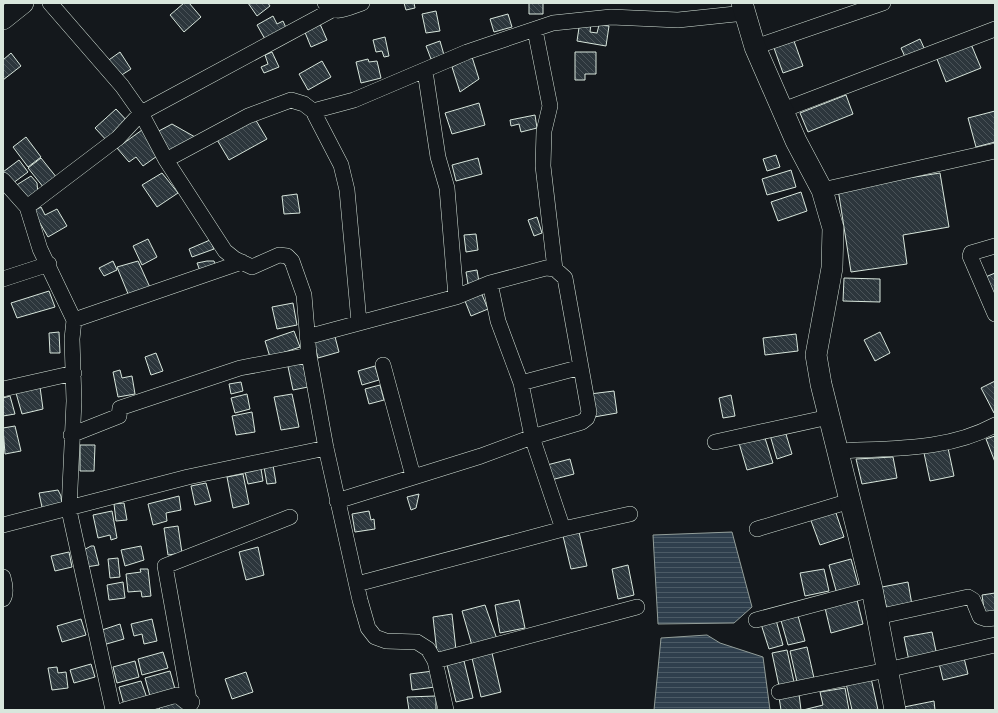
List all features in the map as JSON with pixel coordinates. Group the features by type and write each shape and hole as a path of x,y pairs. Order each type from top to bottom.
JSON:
{"street":[{"path":"3,19 23,3"},
{"path":"50,3 122,86 141,113 166,160 225,251 235,260 252,267 279,255 287,256 292,261 304,295 309,355 326,448 360,600 368,628 375,637 386,641 417,642 428,648 435,661 446,710"},
{"path":"27,206 91,160 118,138 141,113 329,6 337,11 362,3"},
{"path":"755,47 883,3"},
{"path":"313,111 354,100 467,52 553,23 611,17 678,20 744,8 755,47 796,141 822,190 833,228 832,268 816,356 821,384 872,589 896,710"},
{"path":"783,110 995,29"},
{"path":"337,501 481,456 532,437 582,422 587,418 589,412 565,278 556,269 543,166 544,131 550,106 535,30"},
{"path":"425,71 438,157 447,188 456,297"},
{"path":"166,160 248,116 291,100 304,104 313,111 341,165 348,190 359,322"},
{"path":"822,190 995,151"},
{"path":"3,180 27,206 40,249 49,264 74,320 72,339 74,401 69,510 113,710"},
{"path":"995,246 971,254 970,256 995,314"},
{"path":"74,320 242,262"},
{"path":"3,279 49,264"},
{"path":"307,337 456,297 490,283 546,268 556,269"},
{"path":"490,283 498,321 521,383 532,437 562,529"},
{"path":"72,435 119,416 120,408 240,368 309,355"},
{"path":"383,365 413,476"},
{"path":"521,383 581,367"},
{"path":"3,389 74,373"},
{"path":"715,442 829,417"},
{"path":"838,451 918,447 953,442 995,425"},
{"path":"3,525 69,510 188,478 326,448"},
{"path":"757,529 850,501"},
{"path":"357,584 562,529 630,514"},
{"path":"192,707 165,566 226,540 290,517"},
{"path":"3,577 5,586 5,597 3,600"},
{"path":"756,620 872,589"},
{"path":"877,617 968,597 973,600 980,617 986,619 995,618"},
{"path":"435,661 637,607"},
{"path":"779,692 887,670 995,645"},
{"path":"124,710 177,695 192,707"}],"water":[{"path":"732,532 752,607 734,623 658,624 653,535"},
{"path":"707,635 720,643 763,657 770,710 654,710 661,638"}],"building":[{"path":"184,3 189,3 201,17 184,32 170,15"},
{"path":"248,3 268,3 270,6 257,16"},
{"path":"404,3 414,3 415,8 406,10"},
{"path":"529,3 543,3 543,14 529,14"},
{"path":"436,11 440,31 426,33 422,14"},
{"path":"508,14 512,27 494,32 490,19"},
{"path":"273,16 277,24 283,21 287,30 266,41 257,25"},
{"path":"580,21 591,23 590,32 597,33 599,25 609,26 606,46 577,41"},
{"path":"320,24 327,40 311,47 304,30"},
{"path":"385,37 389,56 384,57 382,51 376,52 373,40"},
{"path":"920,39 925,50 906,59 901,48"},
{"path":"440,41 444,55 431,59 426,46"},
{"path":"794,41 803,66 783,73 774,48"},
{"path":"971,44 981,68 946,82 937,59"},
{"path":"120,52 131,69 117,78 106,62"},
{"path":"272,52 279,67 264,73 261,67 268,64 265,55"},
{"path":"575,52 596,52 596,74 585,74 585,80 575,80"},
{"path":"11,53 21,66 3,80 3,60"},
{"path":"472,57 479,79 460,92 452,67"},
{"path":"368,59 369,62 377,61 381,78 361,83 356,62"},
{"path":"322,61 331,77 308,90 299,74"},
{"path":"846,95 853,114 808,132 800,113"},
{"path":"479,103 485,125 452,134 445,113"},
{"path":"116,109 130,124 109,143 95,128"},
{"path":"995,111 995,142 976,147 968,118"},
{"path":"535,115 537,128 521,132 519,124 511,126 510,120"},
{"path":"254,117 267,139 229,160 216,138"},
{"path":"172,124 195,137 168,154 155,133"},
{"path":"142,130 160,154 143,166 136,157 129,162 117,148"},
{"path":"26,137 41,157 28,167 13,147"},
{"path":"776,155 780,167 767,171 763,159"},
{"path":"41,158 57,178 44,188 28,168"},
{"path":"478,158 482,174 456,181 452,165"},
{"path":"19,160 28,172 9,186 3,177 3,172"},
{"path":"791,170 796,187 767,195 762,179"},
{"path":"162,173 178,193 157,207 142,185"},
{"path":"940,173 949,227 903,235 907,264 851,272 838,189"},
{"path":"31,176 37,183 38,194 25,198 15,186"},
{"path":"801,192 807,211 778,221 771,202"},
{"path":"297,194 300,213 284,214 282,196"},
{"path":"41,207 45,215 57,209 67,226 48,237 33,211"},
{"path":"537,217 542,233 534,236 528,220"},
{"path":"476,234 478,250 466,252 464,235"},
{"path":"148,239 157,257 142,265 133,246"},
{"path":"210,240 214,249 192,257 189,249"},
{"path":"113,261 117,270 104,276 99,268"},
{"path":"138,261 153,294 131,301 117,267"},
{"path":"214,261 218,270 202,276 197,263"},
{"path":"477,270 479,282 468,284 466,272"},
{"path":"995,273 995,304 983,278"},
{"path":"844,278 880,279 880,302 843,301"},
{"path":"480,290 488,309 471,316 463,296"},
{"path":"49,291 55,307 17,318 11,303"},
{"path":"293,303 297,325 277,329 272,307"},
{"path":"294,331 300,347 270,357 265,341"},
{"path":"59,332 60,353 50,353 49,333"},
{"path":"880,332 890,353 875,361 864,340"},
{"path":"334,333 339,352 318,358 313,339"},
{"path":"796,334 798,351 765,355 763,338"},
{"path":"156,353 163,371 151,375 145,357"},
{"path":"302,359 308,387 293,390 287,362"},
{"path":"375,366 379,380 362,385 358,371"},
{"path":"120,370 122,378 132,376 135,394 118,397 113,372"},
{"path":"995,381 995,412 994,413 981,388"},
{"path":"241,382 243,391 231,394 229,384"},
{"path":"380,385 384,400 369,404 365,389"},
{"path":"40,387 43,409 22,414 16,393"},
{"path":"614,391 617,413 594,417 590,394"},
{"path":"247,394 250,409 235,413 231,398"},
{"path":"292,394 299,427 281,430 274,397"},
{"path":"731,395 735,416 723,418 719,398"},
{"path":"10,396 15,414 3,416 3,398"},
{"path":"252,412 255,432 236,435 232,416"},
{"path":"15,426 21,451 5,454 3,428"},
{"path":"785,431 792,454 777,459 770,435"},
{"path":"764,435 773,463 747,470 739,443"},
{"path":"995,436 995,462 986,439"},
{"path":"80,445 95,445 94,471 80,471"},
{"path":"948,448 954,476 930,481 924,453"},
{"path":"893,457 897,478 862,484 856,459"},
{"path":"570,459 574,474 551,480 547,465"},
{"path":"273,465 276,483 267,484 264,467"},
{"path":"261,469 263,481 248,484 245,472"},
{"path":"243,474 249,504 233,508 227,477"},
{"path":"206,483 211,501 195,505 191,486"},
{"path":"58,490 61,496 62,506 43,512 39,493"},
{"path":"419,494 416,508 411,510 407,497"},
{"path":"179,496 181,510 166,513 167,521 153,525 148,504"},
{"path":"124,503 127,520 116,521 114,504"},
{"path":"835,510 844,537 820,545 810,518"},
{"path":"112,511 117,538 111,540 110,535 98,538 93,515"},
{"path":"369,511 371,520 374,519 375,529 355,532 352,514"},
{"path":"178,526 182,553 168,555 164,528"},
{"path":"579,532 587,566 571,569 563,536"},
{"path":"94,546 99,565 86,567 80,552"},
{"path":"141,546 144,560 125,566 121,550"},
{"path":"258,547 264,575 246,580 239,552"},
{"path":"69,552 72,567 55,571 51,556"},
{"path":"118,558 120,577 110,578 108,559"},
{"path":"851,559 859,588 837,594 829,565"},
{"path":"628,565 634,595 618,599 612,569"},
{"path":"140,569 148,569 151,596 142,597 141,591 128,592 126,574 141,572"},
{"path":"824,569 829,591 805,596 800,573"},
{"path":"123,582 125,598 109,600 107,585"},
{"path":"908,582 912,605 887,610 882,587"},
{"path":"995,593 995,615 985,616 982,595"},
{"path":"519,600 525,628 500,633 495,605"},
{"path":"857,600 863,624 831,633 825,608"},
{"path":"485,605 498,642 473,649 462,611"},
{"path":"797,612 805,641 788,645 780,617"},
{"path":"452,614 456,650 437,653 433,617"},
{"path":"81,619 86,635 62,642 57,626"},
{"path":"152,619 157,641 144,644 142,634 134,636 131,624"},
{"path":"776,620 783,645 769,649 761,624"},
{"path":"120,624 124,639 103,645 99,631"},
{"path":"932,632 937,656 909,661 904,637"},
{"path":"807,647 814,678 797,682 790,651"},
{"path":"787,650 794,682 779,686 772,653"},
{"path":"163,652 168,668 142,675 138,659"},
{"path":"492,653 501,692 481,697 472,658"},
{"path":"963,654 968,674 943,680 938,659"},
{"path":"135,661 139,677 117,683 113,667"},
{"path":"464,661 473,698 456,702 447,665"},
{"path":"91,664 95,677 74,683 70,670"},
{"path":"57,667 58,673 66,672 68,688 52,690 48,668"},
{"path":"170,671 175,689 150,696 145,678"},
{"path":"433,671 435,687 412,690 410,674"},
{"path":"246,672 253,692 232,699 225,679"},
{"path":"871,678 878,710 852,710 846,683"},
{"path":"141,681 148,701 124,705 119,687"},
{"path":"845,688 849,710 803,710 823,705 820,692"},
{"path":"799,694 801,710 781,710 779,697"},
{"path":"436,696 436,710 409,710 407,697"},
{"path":"178,698 184,708 181,710 160,710 159,708"},
{"path":"934,701 935,710 905,710 904,707"}]}
